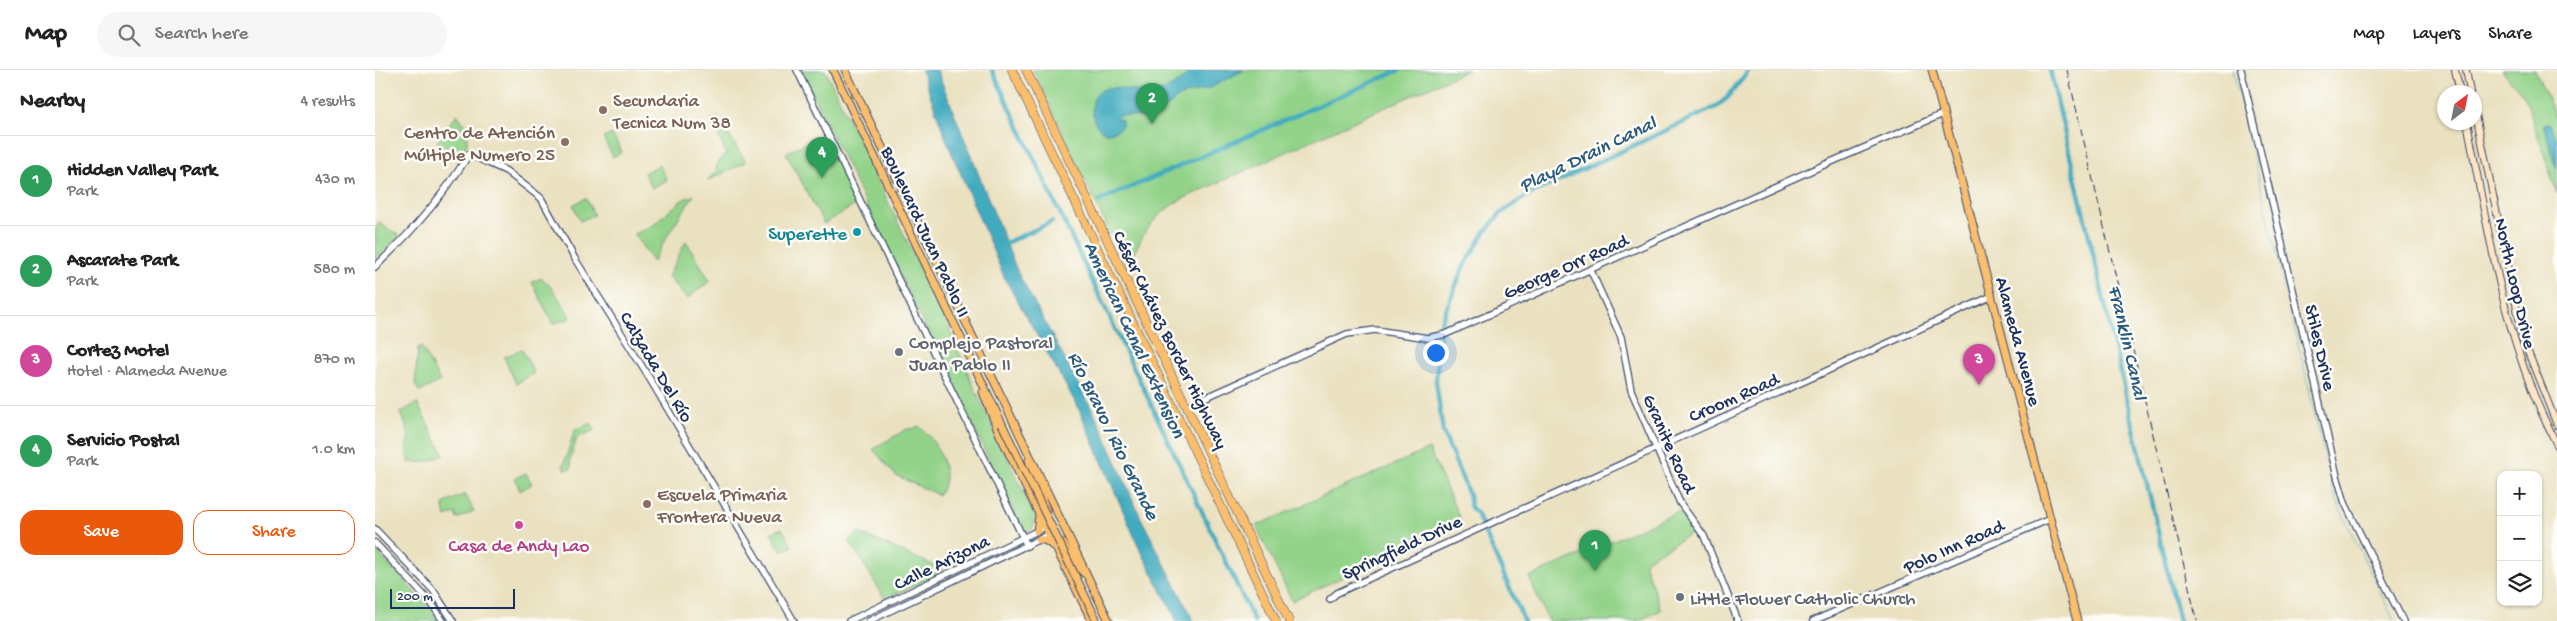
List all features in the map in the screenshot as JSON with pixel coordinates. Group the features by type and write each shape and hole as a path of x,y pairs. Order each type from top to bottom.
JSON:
{"highway":[{"name":"César Chávez Border Highway","path":"1011,70 1276,621"},
{"name":"César Chávez Border Highway","path":"1025,70 1289,621"}],"main road":[{"name":"Boulevard Juan Pablo II","path":"833,70 976,373 1097,621"},
{"name":"Boulevard Juan Pablo II","path":"845,70 1109,621"},
{"name":"Alameda Avenue","path":"1932,70 2077,621"},
{"path":"2455,70 2458,85"},
{"path":"2466,70 2469,85"},
{"name":"North Loop Drive","path":"2469,130 2509,327 2532,395 2557,445"},
{"name":"North Loop Drive","path":"2479,130 2524,342 2557,424"},
{"path":"2481,194 2491,192"},
{"path":"976,373 991,416 1092,621"},
{"path":"1028,451 1032,474 1049,516 1048,530"},
{"path":"1037,531 1040,521 1039,514"},
{"path":"1048,530 1057,533 1076,565 1087,577"},
{"path":"1039,540 1048,542 1057,553"}],"street":[{"path":"797,70 1027,546"},
{"name":"Stiles Drive","path":"2241,70 2337,476 2345,503 2403,621"},
{"name":"George Orr Road","path":"1193,403 1347,334 1375,330 1435,337 1442,335 1810,171 1943,114"},
{"name":"Calzada Del Río","path":"375,267 414,230 469,154 505,171 541,198 575,259 641,363 794,621"},
{"name":"Granite Road","path":"1591,270 1621,337 1631,390 1679,503 1704,536 1738,621"},
{"name":"Croom Road","path":"1487,523 1992,296"},
{"name":"Polo Inn Road","path":"1813,621 2050,520"},
{"name":"Springfield Drive","path":"1331,599 1337,593 1487,523"},
{"path":"375,529 433,590 453,621"},
{"name":"Calle Arizona","path":"849,621 1037,531 1048,530"},
{"name":"Calle Arizona","path":"869,621 1039,540 1048,530"},
{"path":"375,543 424,594 443,621"}],"green space":[{"path":"801,70 825,70 949,329 974,387 1036,518 1033,528 1025,532 1021,526"},
{"path":"1033,70 1468,70 1180,200 1169,207 1153,222 1137,247 1127,269"},
{"path":"2501,70 2535,70 2557,119 2557,194 2525,97"},
{"path":"457,114 469,130 465,154 461,159 437,142"},
{"path":"718,118 746,162 707,181 717,170 716,166 726,153 711,120"},
{"path":"824,133 857,204 824,224 786,153"},
{"path":"612,134 622,152 613,157 603,138"},
{"path":"659,165 667,180 652,188 644,173"},
{"path":"694,195 670,231 653,262 634,234 652,226 682,200"},
{"path":"586,198 594,215 580,221 573,205"},
{"path":"379,223 400,236 375,259 375,229"},
{"path":"686,241 710,281 687,299 668,277"},
{"path":"542,278 552,288 571,318 553,324 532,282"},
{"path":"421,346 440,381 420,392 415,385 418,348"},
{"path":"522,349 534,373 516,384 504,357"},
{"path":"417,403 444,455 426,462 408,462 406,447 409,435 401,412"},
{"path":"591,423 595,430 577,438 570,460 572,468 566,470 563,466 575,430"},
{"path":"918,426 925,431 937,448 944,468 945,478 943,487 938,495 895,475 873,449 907,429 913,429"},
{"path":"1429,449 1461,521 1292,601 1256,526"},
{"path":"526,473 532,484 520,491 515,478"},
{"path":"465,494 474,511 457,519 455,513 446,517 443,504"},
{"path":"1678,512 1694,528 1694,532 1646,560 1645,565 1661,610 1638,621 1548,621 1529,577"},
{"path":"782,528 792,547 781,551 771,533"},
{"path":"859,533 940,568 942,573 885,599 849,540"},
{"path":"375,550 432,611 438,621 375,621"}],"water":[{"path":"921,70 937,70 1018,273 1098,420 1141,518 1194,621 1177,621 1138,545 1078,407 1005,279 947,142"},
{"path":"1191,70 1244,70 1210,88 1180,96 1157,115 1145,117 1118,115 1116,118 1122,120 1122,126 1113,132 1106,132 1100,129 1095,122 1092,106 1094,98 1099,92 1108,88 1140,92 1165,90 1178,83"},
{"path":"2550,123 2557,140 2557,168 2543,124"}],"waterway":[{"name":"American Canal Extension","path":"992,70 1254,621"},
{"path":"1099,201 1400,70"},
{"name":"Playa Drain Canal","path":"1524,621 1477,514 1471,508 1469,495 1443,432 1436,381 1441,322 1463,268 1485,232 1500,214 1528,195 1716,107 1728,97 1749,70"},
{"name":"Franklin Canal","path":"2050,70 2179,621"},
{"path":"2233,70 2333,490 2342,513 2394,621"},
{"path":"999,246 1052,222"}],"railway":[{"path":"2067,70 2197,621"}],"place":[{"name":"Secundaria Tecnica Num 38","path":"603,110"},
{"name":"Ascarate Park","path":"1152,124"},
{"name":"Centro de Atención Múltiple Numero 25","path":"565,142"},
{"name":"Servicio Postal","path":"822,178"},
{"name":"Superette","path":"857,232"},
{"name":"Complejo Pastoral Juan Pablo II","path":"899,352"},
{"name":"Cortez Motel","path":"1979,385"},
{"name":"Escuela Primaria Frontera Nueva","path":"647,504"},
{"name":"Casa de Andy Lao","path":"519,525"},
{"name":"Hidden Valley Park","path":"1595,571"},
{"name":"Little Flower Catholic Church","path":"1680,597"}],"water label":[{"name":"Río Bravo / Rio Grande","path":"1115,435"}]}
